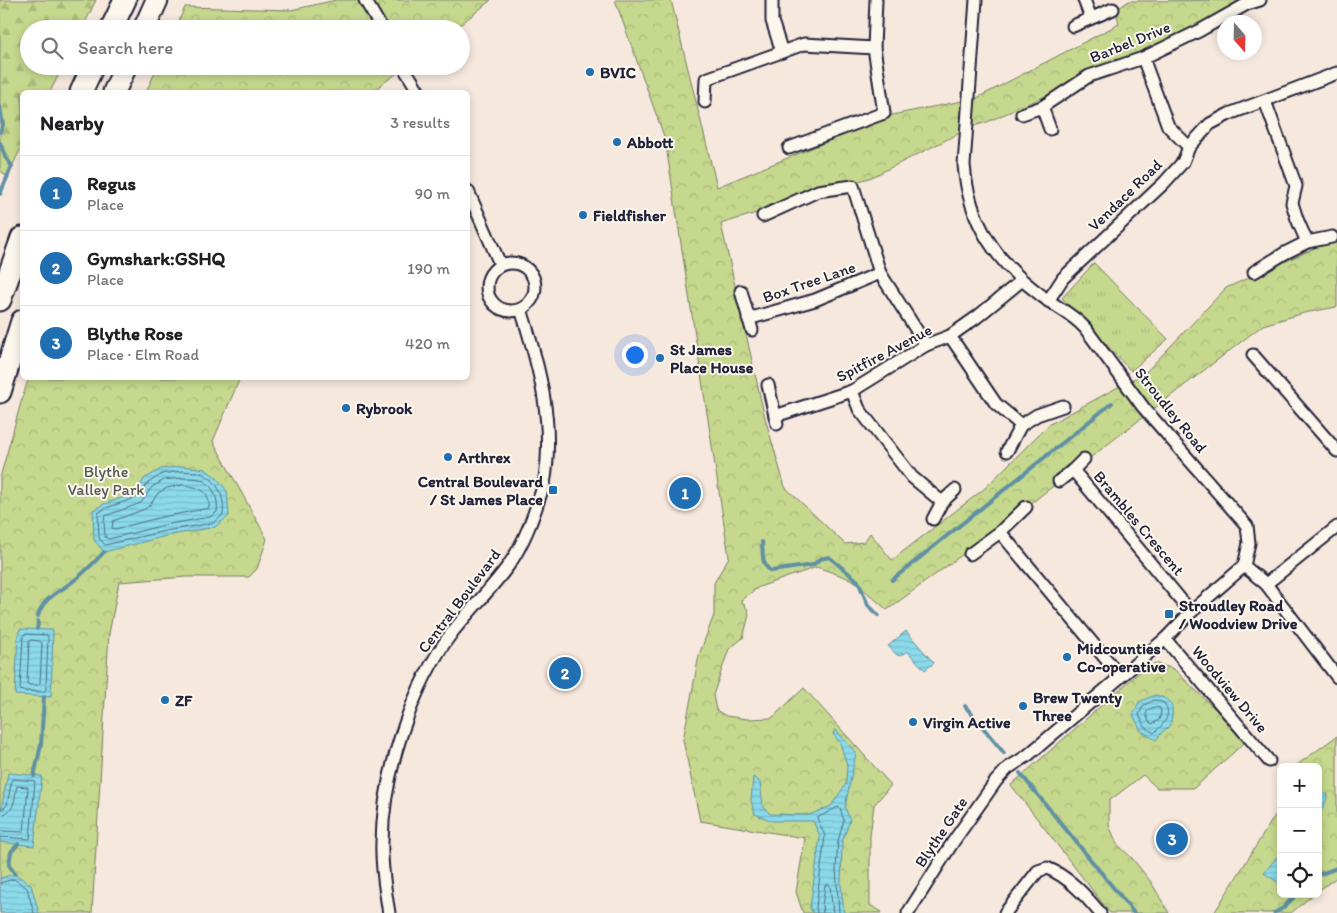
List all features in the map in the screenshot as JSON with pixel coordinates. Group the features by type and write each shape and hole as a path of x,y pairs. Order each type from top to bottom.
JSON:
{"highway":[{"path":"115,20 125,0"},
{"path":"148,20 157,0"},
{"path":"82,90 89,75"},
{"path":"115,90 122,75"},
{"path":"0,300 20,244"},
{"path":"0,392 20,327"}],"street":[{"path":"365,0 377,20"},
{"path":"772,0 772,21 782,52"},
{"path":"789,148 884,113 874,48 876,0"},
{"name":"Stroudley Road","path":"976,0 964,165 966,187 986,239 1002,261 1021,281 1078,320 1118,371 1143,407 1247,526 1250,543 1244,566"},
{"path":"1084,0 1092,18"},
{"name":"Barbel Drive","path":"1022,114 1042,107 1089,76 1142,58 1199,31 1247,4 1260,0"},
{"path":"1073,26 1113,9"},
{"path":"705,102 706,79 804,44 874,48"},
{"path":"1142,58 1168,126 1189,147"},
{"name":"Vendace Road","path":"1048,301 1063,278 1164,183 1183,162 1189,147 1210,124 1229,114 1337,73"},
{"path":"409,75 418,90"},
{"path":"1265,101 1296,186 1292,203 1307,242"},
{"path":"1042,107 1050,129"},
{"path":"762,216 818,191 853,186 880,273 926,345"},
{"path":"470,196 500,264"},
{"path":"1254,272 1307,242 1332,237"},
{"path":"511,262 520,264 530,271 534,278 535,291 531,301 521,310 516,312 503,311 489,299 486,291 487,280 490,273 500,264 511,262"},
{"name":"Box Tree Lane","path":"741,291 750,324 880,273"},
{"name":"Spitfire Avenue","path":"768,385 776,420 852,391 926,345 950,336 977,318 1021,281"},
{"name":"Central Boulevard","path":"389,913 384,882 382,842 385,798 394,759 409,714 428,669 453,631 508,565 530,526 544,485 548,439 547,410 541,376 521,310"},
{"path":"950,336 996,404 1021,425"},
{"path":"1253,355 1337,451"},
{"path":"852,391 858,409 912,477 942,502"},
{"path":"1007,451 1021,425 1037,415 1064,406"},
{"path":"1073,470 1084,459"},
{"name":"Brambles Crescent","path":"1059,481 1073,470 1191,612"},
{"path":"933,519 942,502 955,490"},
{"path":"970,554 1000,532 1026,507"},
{"path":"1266,584 1337,527"},
{"path":"1000,532 1120,676 1165,639 1191,612 1244,566 1266,584 1337,677"},
{"name":"Woodview Drive","path":"1165,639 1269,761"},
{"name":"Blythe Gate","path":"908,913 953,842 1004,772 1026,756 1120,676"},
{"path":"1005,913 1038,871 1047,868 1059,873 1072,882 1100,913"}],"green space":[{"path":"0,0 96,0 86,20 20,20 20,75 58,75 51,90 20,90 20,150 7,177 0,170"},
{"path":"336,0 491,0 466,20 179,20 185,7 291,10"},
{"path":"615,0 671,0 717,187 892,115 977,98 1119,24 1116,10 1129,1 1262,0 1228,15 1217,15 1217,20 987,122 974,126 872,177 721,224 765,418 785,487 845,544 864,542 870,533 892,560 984,489 1048,425 1146,372 1226,288 1337,238 1337,307 1304,313 1263,325 1000,527 887,610 853,580 817,567 759,587 741,600 749,615 743,638 729,649 713,695 716,710 726,716 747,719 772,718 804,688 891,785 874,805 870,836 870,905 881,913 803,913 796,892 805,838 700,821 683,740 699,655 714,615 714,583 729,557 665,139"},
{"path":"154,75 395,75 374,90 147,90"},
{"path":"1094,263 1168,339 1131,371 1062,298"},
{"name":"Blythe Valley Park","path":"28,380 239,380 213,441 267,539 257,569 249,577 186,577 119,582 109,634 92,913 0,913 0,478"},
{"path":"1155,663 1174,669 1217,711 1244,743 1194,788 1157,788 1143,775 1109,801 1109,825 1117,844 1132,858 1151,882 1169,913 1110,913 1011,785 1143,669"},
{"path":"1337,736 1337,877 1322,888 1322,763 1300,763"},
{"path":"1277,812 1277,898 1309,898 1291,913 1214,913"}],"water":[{"path":"183,466 205,469 217,478 227,491 229,516 215,527 166,536 104,552 94,540 93,510 104,504 136,493 144,479 161,469"},
{"path":"20,629 53,630 51,697 15,695 18,635"},
{"path":"906,631 934,663 925,670 907,651 900,656 888,646"},
{"path":"1155,695 1166,699 1172,706 1170,726 1156,740 1141,731 1133,715 1139,702"},
{"path":"835,729 856,753 845,807 850,820 842,842 841,886 844,913 813,913 810,908 820,836 813,821 772,821 755,814 751,801 753,777 760,782 763,806 770,814 809,815 831,806 846,784 847,765 840,743 833,734"},
{"path":"8,773 42,776 34,846 0,842 0,816"},
{"path":"1322,793 1328,795 1322,810"},
{"path":"1277,857 1277,882 1264,873"},
{"path":"15,874 31,885 39,913 0,913 0,878"}],"waterway":[{"path":"0,107 3,125 0,132"},
{"path":"0,143 6,158 12,166 0,194"},
{"path":"892,580 1112,403"},
{"path":"762,542 764,562 771,571 813,565 820,559 829,557 858,581 868,605 878,615"},
{"path":"38,616 46,602 78,578 104,552"},
{"path":"37,629 38,621"},
{"path":"34,776 41,745 44,697"},
{"path":"965,706 1004,753"},
{"path":"1020,773 1134,913"},
{"path":"15,874 9,865 11,852 18,844"},
{"path":"1322,874 1337,868"},
{"path":"1274,913 1283,908 1293,898"}],"place":[{"name":"BVIC","path":"590,72"},
{"name":"Abbott","path":"617,142"},
{"name":"Fieldfisher","path":"583,215"},
{"name":"St James Place House","path":"660,358"},
{"name":"Rybrook","path":"346,408"},
{"name":"Arthrex","path":"448,457"},
{"name":"Central Boulevard / St James Place","path":"553,490"},
{"name":"Regus","path":"685,493"},
{"name":"Stroudley Road / Woodview Drive","path":"1169,614"},
{"name":"Midcounties Co-operative","path":"1067,657"},
{"name":"Gymshark:GSHQ","path":"565,673"},
{"name":"ZF","path":"165,700"},
{"name":"Brew Twenty Three","path":"1023,706"},
{"name":"Virgin Active","path":"913,722"},
{"name":"Blythe Rose","path":"1172,839"}]}
